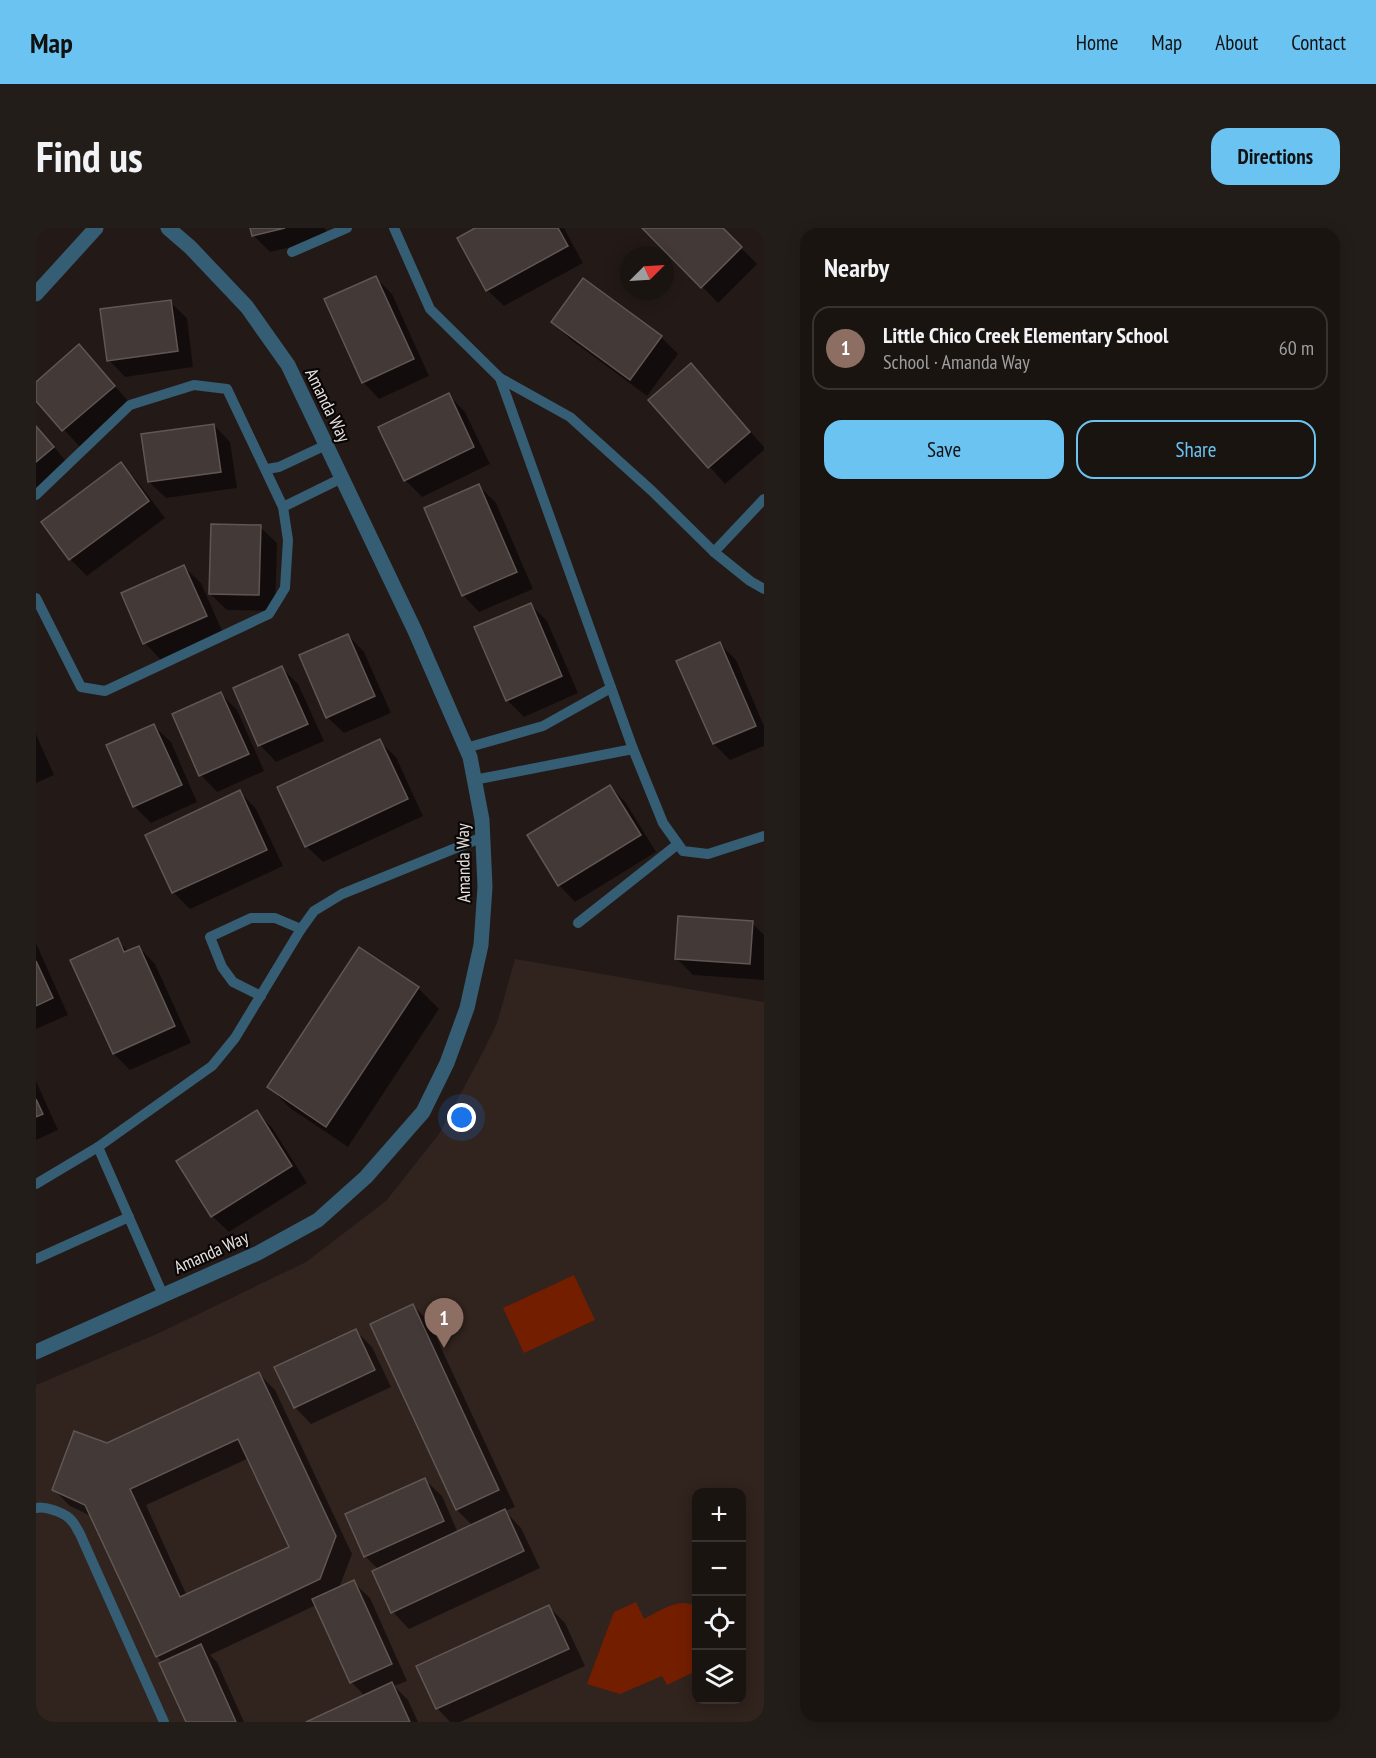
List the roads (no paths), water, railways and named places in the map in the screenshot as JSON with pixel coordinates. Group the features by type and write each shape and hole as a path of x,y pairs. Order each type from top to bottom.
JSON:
{"street":[{"path":"36,294 96,228"},
{"name":"Amanda Way","path":"36,1352 258,1253 318,1220 366,1177 423,1112 447,1063 468,1008 479,956 485,887 483,837 470,757 415,631 288,365 247,307 190,247 168,228"}],"lane":[{"path":"292,252 347,228"},
{"path":"394,228 430,309 500,378 570,417 652,490 714,552 764,590"},
{"path":"500,378 633,749 663,823 682,851 708,854 764,836"},
{"path":"36,495 130,405 195,385 227,389 267,469 283,507 288,540 285,588 269,614 105,691 81,687 36,598"},
{"path":"267,469 279,467 326,445"},
{"path":"283,507 342,478"},
{"path":"714,552 764,499"},
{"path":"466,748 543,726 611,688"},
{"path":"474,780 633,749"},
{"path":"36,1184 98,1147 212,1066 235,1038 314,911 326,903 483,837"},
{"path":"578,923 678,844"},
{"path":"261,996 233,982 222,967 210,938 251,918 274,918 301,929"},
{"path":"98,1147 163,1294"},
{"path":"36,1258 129,1217"},
{"path":"36,1508 58,1512 69,1518 80,1534 164,1722"}],"place":[{"name":"Little Chico Creek Elementary School","path":"444,1348"}]}
